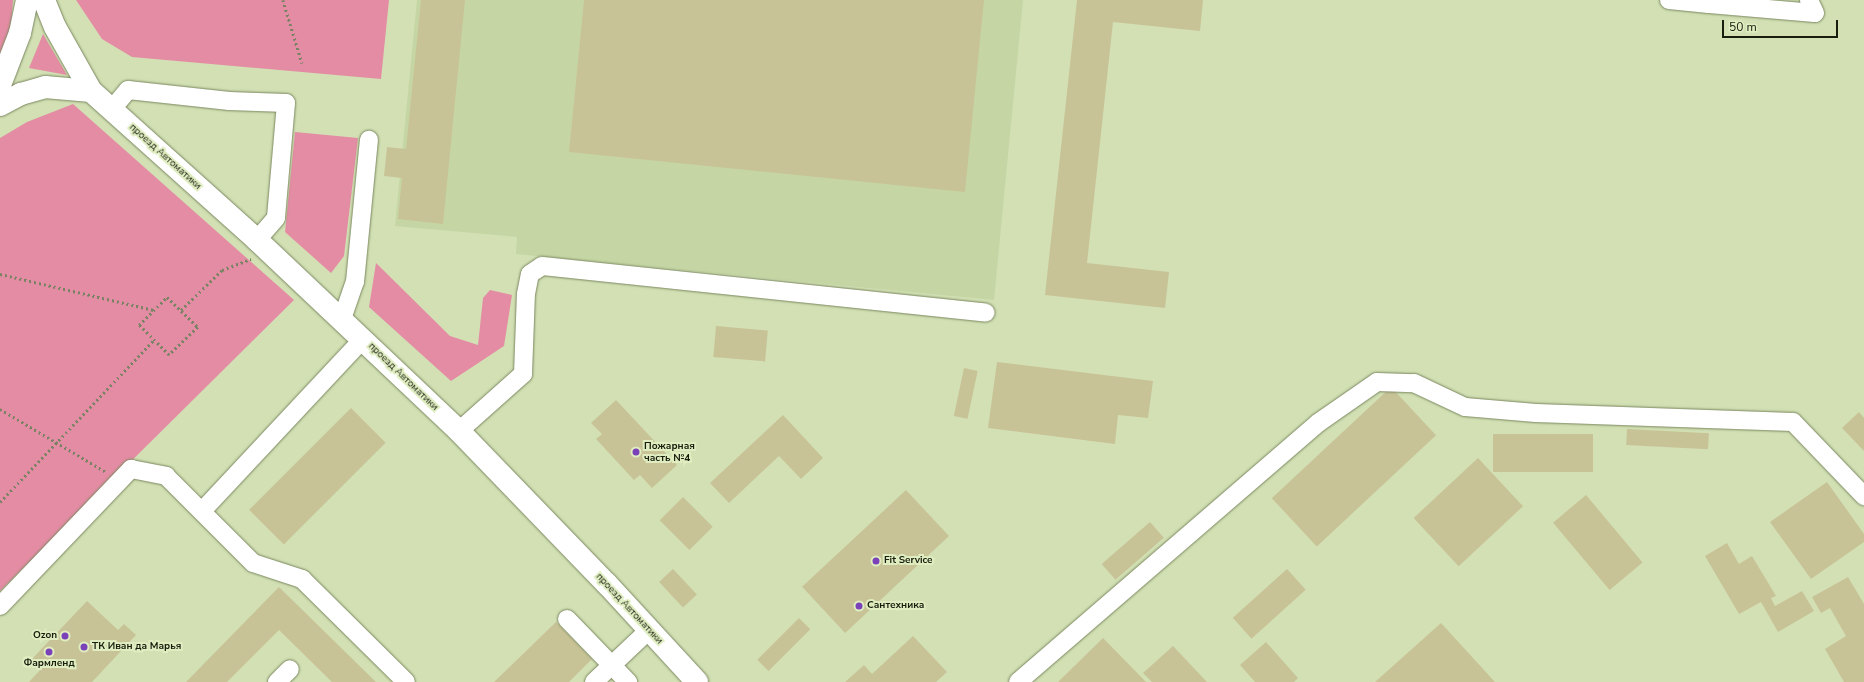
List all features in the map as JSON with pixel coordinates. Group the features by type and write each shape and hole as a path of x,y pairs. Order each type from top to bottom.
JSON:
{"main road":[{"path":"0,85 20,33 27,0"},
{"path":"44,0 55,27 91,91"},
{"path":"0,105 21,94 45,87 91,91"},
{"name":"проезд Автоматики","path":"91,91 264,246 459,430 697,682"}],"lane":[{"path":"1669,0 1709,2 1815,14 1810,0"},
{"path":"112,109 128,90 229,101 286,103 276,218 264,246"},
{"path":"342,319 355,282 369,140"},
{"path":"459,430 523,374 526,294 530,274 542,266 986,313"},
{"path":"202,511 363,338"},
{"path":"1018,682 1318,423 1376,382 1414,383 1465,407 1536,413 1793,422 1864,496"},
{"path":"0,606 131,469 166,476 253,563 302,579 406,682"},
{"path":"567,619 628,682"},
{"path":"594,682 649,630"}],"path":[{"path":"283,0 302,63"},
{"path":"181,310 222,270 264,246"},
{"path":"0,274 154,310"},
{"path":"167,297 181,310 198,327 170,355 139,325 167,297"},
{"path":"0,502 154,340"},
{"path":"0,409 120,480"}],"shaded area":[{"path":"0,0 13,0 11,26 0,62"},
{"path":"76,0 389,0 381,79 132,57 102,39"},
{"path":"417,0 1023,0 994,300 516,254 517,237 395,226"},
{"path":"43,34 67,75 29,68"},
{"path":"73,104 294,300 0,591 0,138 27,122"},
{"path":"295,132 358,138 344,256 331,273 285,232"},
{"path":"376,263 450,336 478,345 483,298 490,290 512,295 504,346 451,381 369,307"}],"building":[{"path":"421,0 465,0 443,224 398,219 402,178 384,176 387,147 406,149"},
{"path":"584,0 984,0 965,192 569,152"},
{"path":"1077,0 1203,0 1200,31 1113,22 1087,263 1169,272 1165,308 1045,295"},
{"path":"716,326 768,331 765,361 713,357"},
{"path":"997,362 1153,381 1148,418 1118,415 1115,444 988,428"},
{"path":"964,368 978,371 968,419 954,416"},
{"path":"1391,387 1436,435 1317,546 1272,498"},
{"name":"Пожарная часть №4","path":"616,400 677,465 652,488 640,475 634,480 596,439 602,434 591,423"},
{"path":"351,408 386,443 284,544 249,510"},
{"path":"1859,412 1864,418 1864,451 1842,428"},
{"path":"783,415 823,458 801,479 779,456 729,503 710,483"},
{"path":"1627,429 1709,433 1708,449 1626,445"},
{"path":"1493,434 1593,434 1593,472 1493,472"},
{"path":"1478,458 1523,506 1459,566 1414,518"},
{"path":"1827,482 1864,534 1864,542 1811,579 1770,522"},
{"name":"Fit Service","path":"906,490 949,536 845,633 802,587"},
{"path":"1586,495 1643,562 1610,590 1553,523"},
{"path":"683,497 713,527 689,550 660,520"},
{"path":"1150,522 1164,538 1115,580 1102,564"},
{"path":"1727,543 1739,564 1752,556 1776,596 1771,598 1775,606 1802,591 1814,611 1778,632 1761,602 1739,614 1705,556"},
{"path":"673,569 697,595 683,608 659,582"},
{"path":"1287,569 1306,590 1251,639 1233,618"},
{"path":"1848,577 1864,604 1864,682 1844,682 1825,649 1846,636 1830,608 1821,613 1812,597"},
{"path":"279,587 376,682 332,682 279,630 227,682 186,682"},
{"name":"ТК Иван да Марья","path":"87,601 118,630 124,624 136,635 92,682 29,682 42,668 32,659"},
{"path":"799,618 810,629 769,671 757,660"},
{"path":"556,622 592,659 569,682 494,682"},
{"path":"1441,623 1495,682 1375,682"},
{"path":"913,636 947,672 936,682 845,682 864,665 872,674"},
{"path":"1103,638 1146,682 1058,682"},
{"path":"1266,642 1298,678 1294,682 1255,682 1240,665"},
{"path":"1173,646 1207,682 1152,682 1143,673"}],"place":[{"name":"Пожарная часть №4","path":"636,452"},
{"name":"Fit Service","path":"876,561"},
{"name":"Сантехника","path":"859,606"},
{"name":"Ozon","path":"65,636"},
{"name":"ТК Иван да Марья","path":"84,647"},
{"name":"Фармленд","path":"49,652"}]}
